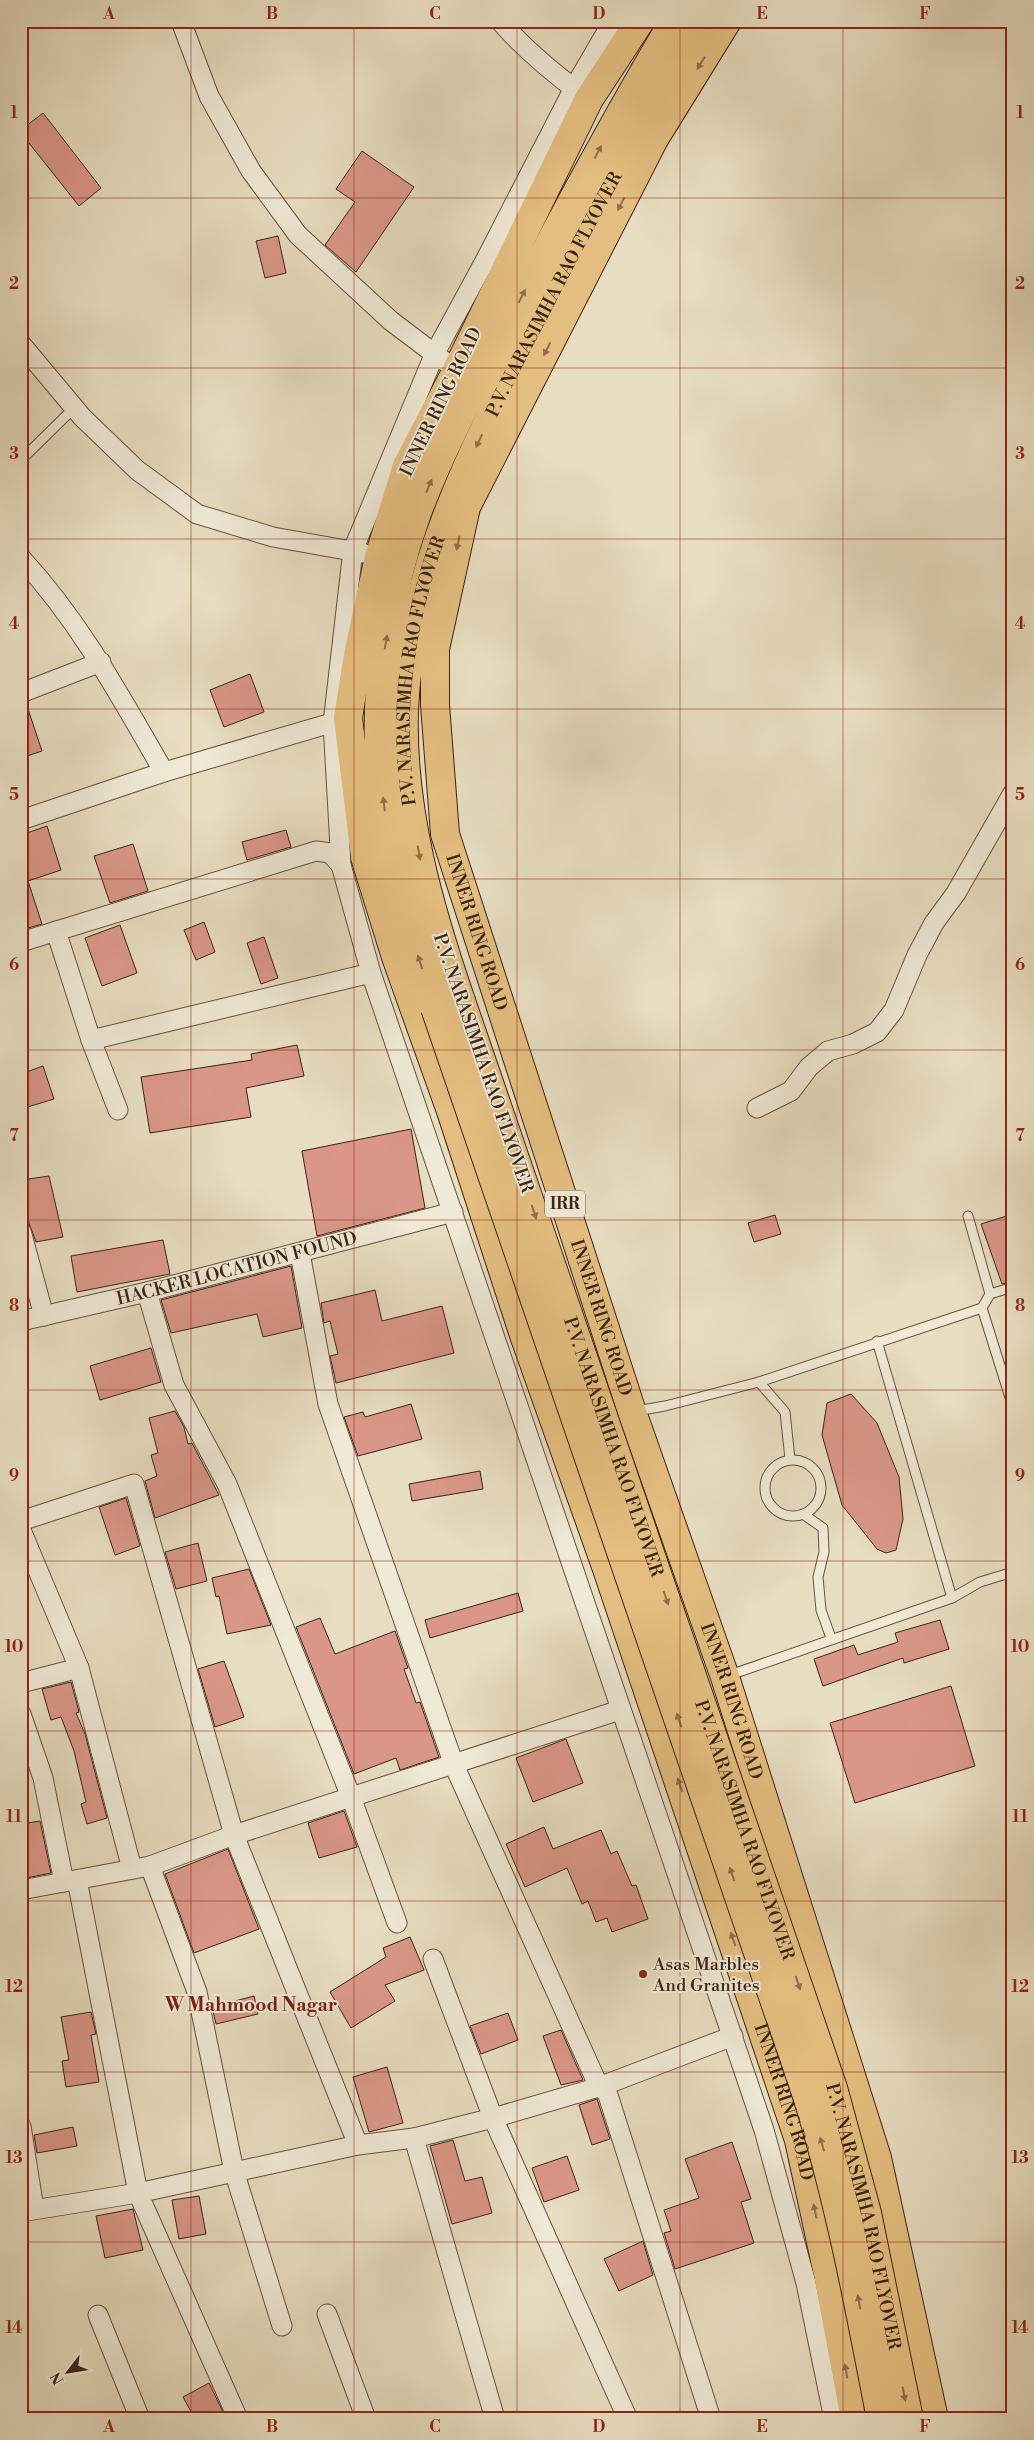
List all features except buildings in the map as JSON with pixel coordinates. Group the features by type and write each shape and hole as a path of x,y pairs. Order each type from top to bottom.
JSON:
{"main road":[{"name":"INNER RING ROAD","path":"640,21 582,94 456,372 407,466 379,557 358,655 340,720 365,857 396,957 451,1111 524,1335 748,1984 799,2140 828,2274 855,2419"},
{"name":"P.V. NARASIMHA RAO FLYOVER","path":"674,21 619,113 564,215 460,417 417,513 402,562 383,657 380,710 380,770 391,844 418,956 784,2024 826,2154 842,2220 881,2419"},
{"name":"P.V. NARASIMHA RAO FLYOVER","path":"705,21 643,126 588,227 504,390 460,480 446,514 428,566 415,614 408,660 404,712 406,767 425,886 443,947 833,2088 867,2213 909,2419"},
{"name":"INNER RING ROAD","path":"727,21 654,139 466,507 436,649 435,706 445,834 623,1415 725,1677 877,2158 934,2419"}],"street":[{"path":"500,21 520,44 582,94"},
{"path":"613,21 582,94 434,353 353,550 340,720 341,865 371,973 764,2130 806,2283 834,2419"},
{"path":"182,24 208,96 251,171 298,235 392,321 456,372"},
{"path":"21,344 74,408 137,470 197,514 273,537 353,550 379,557"},
{"path":"21,558 53,592 101,662 164,772"},
{"path":"21,693 101,662"},
{"path":"21,820 164,772 340,720"},
{"path":"757,1108 791,1091 809,1067 828,1051 853,1044 877,1032 894,1010 917,955 934,923 956,893 1013,792"},
{"path":"21,942 316,851 330,853 341,865"},
{"path":"56,931 91,1040 118,1110"},
{"path":"91,1040 371,973"},
{"name":"HACKER LOCATION FOUND","path":"21,1321 147,1292 453,1212"},
{"path":"21,1231 44,1316"},
{"path":"300,1253 328,1404 454,1765 599,2087 607,2092 711,2419"},
{"path":"147,1292 174,1385 227,1484 352,1797 397,1923"},
{"path":"21,1521 134,1484 234,1835 358,2144"},
{"path":"21,1530 79,1668 141,1867 196,1992 234,2171 282,2326"},
{"path":"21,1683 79,1668"},
{"path":"21,1890 141,1867 620,1710"},
{"path":"21,1714 43,1778 70,1881 138,2193 238,2419"},
{"path":"434,1959 493,2118 626,2415"},
{"path":"21,2126 28,2211 138,2193 358,2144 414,2138 493,2118 599,2087 733,2036"},
{"path":"414,2138 495,2419"},
{"path":"98,2314 140,2419"},
{"path":"326,2314 366,2419"}],"lane":[{"path":"21,460 74,408"},
{"path":"968,1216 990,1294"},
{"path":"559,1435 623,1415 759,1382 877,1341 982,1308 990,1294 1013,1287"},
{"path":"982,1308 1013,1407"},
{"path":"877,1341 952,1598"},
{"path":"759,1382 785,1412 790,1459"},
{"path":"790,1459 808,1463 819,1477 822,1486 817,1503 803,1514 786,1515 771,1506 767,1498 765,1481 769,1472 774,1466 790,1459"},
{"path":"803,1514 823,1528 824,1552 818,1576 821,1610 831,1638"},
{"path":"725,1677 831,1638 952,1598 980,1582 1013,1572"}],"place":[{"name":"Asas Marbles And Granites","path":"643,1974"}],"district":[{"name":"W Mahmood Nagar","path":"251,2005"}]}
